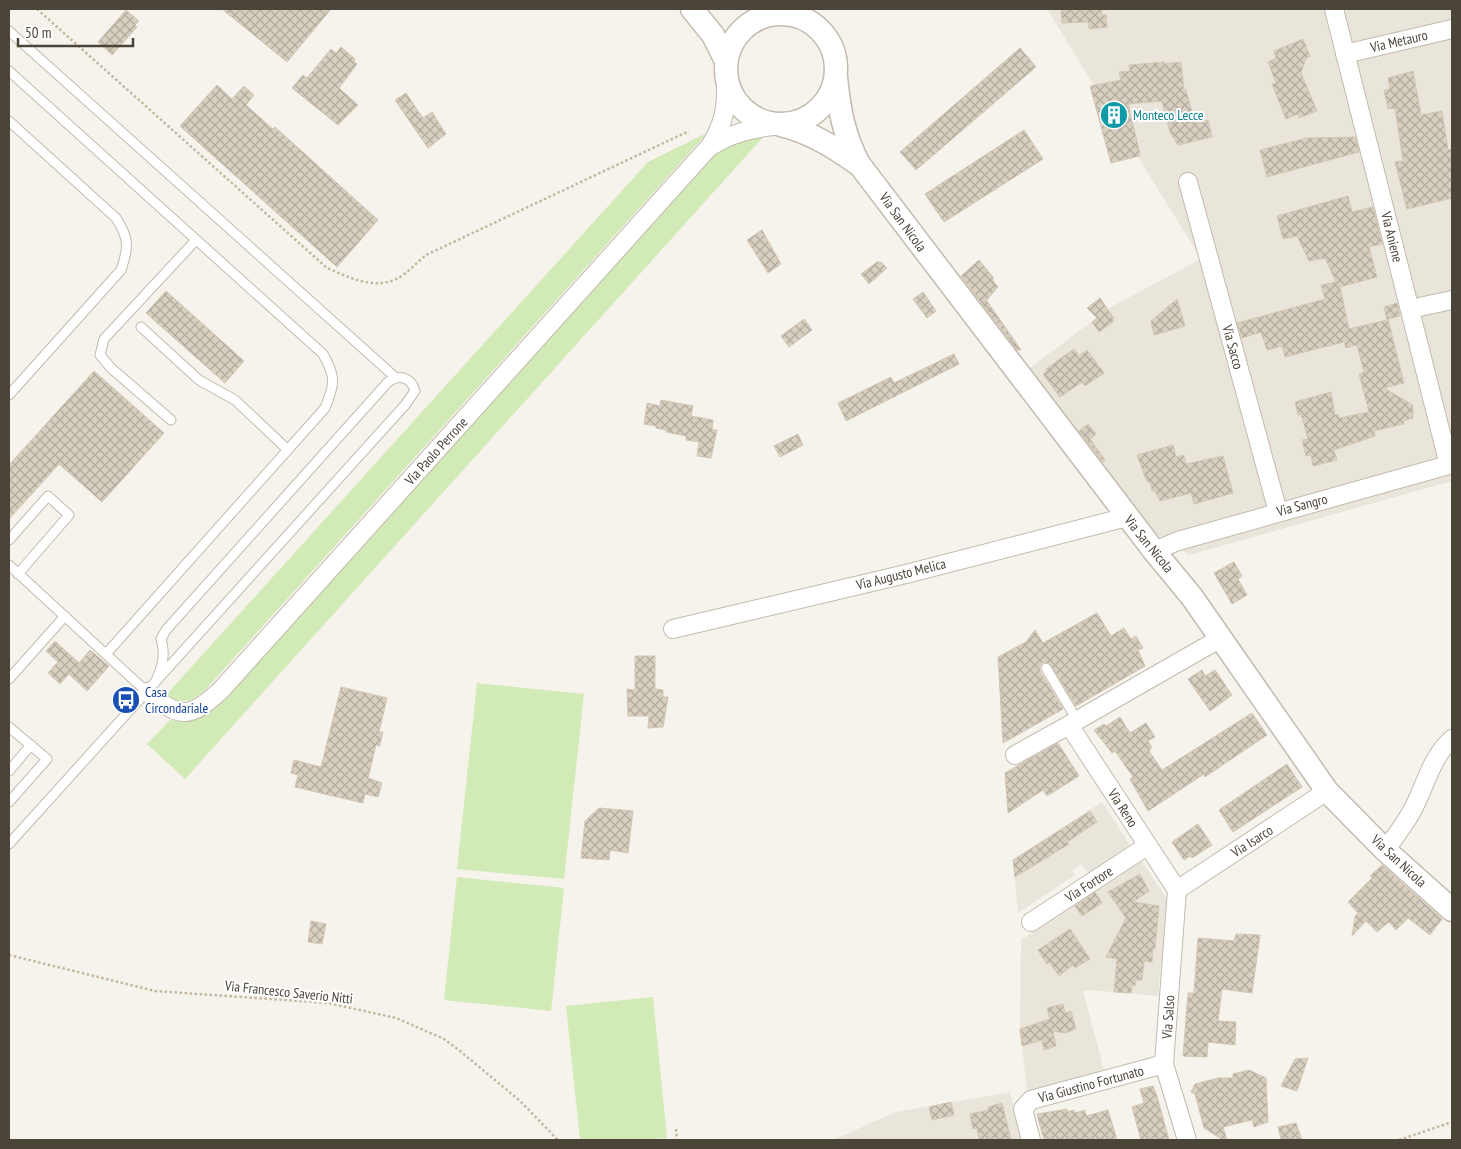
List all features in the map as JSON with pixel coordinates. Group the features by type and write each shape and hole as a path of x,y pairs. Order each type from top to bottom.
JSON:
{"street":[{"name":"Via San Nicola","path":"692,9 713,35 735,101 749,115 761,122 801,130 839,150 859,164"},
{"name":"Via San Nicola","path":"763,9 800,16 814,24 826,36 833,48 838,102 844,130 859,164 1127,517 1192,597 1327,791 1385,850 1452,910"},
{"name":"Via Aniene","path":"1334,9 1451,464"},
{"name":"Via San Nicola","path":"726,71 736,37 747,25 760,18 785,13"},
{"name":"Via Metauro","path":"1345,54 1452,29"},
{"name":"Via Paolo Perrone","path":"151,687 176,712 190,712 201,708 221,690 710,146 721,129 726,96 726,71"},
{"name":"Via San Nicola","path":"781,125 799,122 817,112 830,96 836,77"},
{"name":"Via Paolo Perrone","path":"710,146 730,135 747,129 781,125"},
{"name":"Via Sacco","path":"1188,182 1278,512"},
{"path":"1410,309 1452,300"},
{"name":"Via Sangro","path":"1154,552 1178,541 1451,464"},
{"name":"Via Augusto Melica","path":"673,628 906,574 1127,517"},
{"path":"1015,755 1221,638"},
{"name":"Via Reno","path":"1073,722 1177,890"},
{"path":"1385,850 1400,831 1415,806 1443,746 1452,738"},
{"name":"Via Isarco","path":"1177,890 1327,791"},
{"name":"Via Fortore","path":"1031,922 1148,846"},
{"name":"Via Salso","path":"1177,890 1164,1064 1187,1140"},
{"name":"Via Giustino Fortunato","path":"1031,1140 1023,1108 1031,1100 1164,1064"}],"lane":[{"path":"9,31 395,376 402,376 413,384 415,391 406,405 9,844"},
{"path":"9,72 323,354 332,371 334,388 325,408 106,654"},
{"path":"9,121 116,218 126,233 127,253 122,270 9,395"},
{"path":"171,420 111,368 100,355 104,339 196,240"},
{"path":"141,327 200,380 234,400 288,450"},
{"path":"151,687 163,660 164,653 161,639 166,630 395,376"},
{"path":"9,540 48,496 69,515 18,574"},
{"path":"9,565 106,654 151,687"},
{"path":"9,679 65,616"},
{"path":"1046,668 1073,722"},
{"path":"9,727 46,759 9,802"},
{"path":"9,771 31,745"}],"path":[{"path":"37,9 327,268 359,281 376,284 396,279 426,255 689,131"},
{"name":"Via Francesco Saverio Nitti","path":"9,955 155,991 328,1003 396,1018 444,1039 460,1051 519,1100 558,1140"},
{"path":"1399,1140 1452,1122"},
{"path":"676,1130 677,1140"}],"shaded area":[{"path":"1047,9 1452,9 1452,481 1189,555 1155,533 1027,370 1111,307 1201,259"},
{"path":"1102,802 1130,845 1088,873 1081,864 1072,870 1075,875 1018,913 1013,860"},
{"path":"1141,860 1167,899 1163,963 1161,963 1158,996 1083,991 1104,1070 1027,1091 1020,1029 1021,940"},
{"path":"1010,1092 1022,1140 833,1140 896,1112"}],"green space":[{"path":"707,133 206,689 187,701 177,700 166,695 648,162"},
{"path":"764,136 185,779 147,744 170,720 185,721 198,718 221,702 714,152 724,144"},
{"path":"477,683 584,694 564,879 457,869"},
{"path":"457,877 564,888 551,1011 444,1000"},
{"path":"653,997 667,1138 580,1140 566,1006"}],"building":[{"path":"222,9 331,9 287,62"},
{"path":"1061,9 1101,9 1102,15 1106,15 1107,27 1089,29 1088,22 1062,23"},
{"path":"126,10 139,21 135,25 137,27 112,55 98,42"},
{"path":"1303,39 1310,56 1306,58 1301,73 1317,111 1299,118 1298,114 1286,119 1272,84 1276,83 1268,62 1276,58 1274,51"},
{"path":"341,47 355,59 354,61 357,64 339,88 358,105 338,125 292,88 303,75 307,78 331,49 336,53"},
{"path":"1020,48 1036,67 916,170 900,152"},
{"name":"Monteco Lecce","path":"1164,62 1164,64 1181,62 1184,90 1186,90 1195,123 1208,120 1212,137 1178,145 1170,132 1162,101 1128,104 1140,154 1139,156 1111,163 1090,86 1121,80 1119,72 1130,71 1129,65"},
{"path":"1413,71 1421,115 1442,111 1448,150 1452,149 1452,198 1407,209 1395,162 1403,161 1395,108 1388,109 1384,90 1390,89 1388,78"},
{"path":"217,85 232,99 244,86 254,95 246,105 273,129 275,127 378,220 337,267 180,126"},
{"path":"406,93 423,118 432,112 446,134 428,148 395,100"},
{"path":"1024,130 1043,159 944,222 925,194"},
{"path":"1355,137 1359,152 1267,177 1260,150 1307,138"},
{"path":"1348,196 1352,212 1373,207 1382,244 1369,247 1377,277 1340,287 1349,329 1387,320 1384,307 1397,303 1400,316 1388,319 1404,383 1384,388 1413,405 1413,418 1403,421 1404,424 1374,431 1375,436 1334,450 1337,460 1313,466 1311,455 1306,456 1302,440 1308,439 1301,414 1298,415 1295,402 1331,392 1335,415 1338,414 1339,418 1369,412 1359,374 1364,372 1357,345 1346,348 1344,342 1285,357 1282,346 1267,350 1261,332 1242,338 1237,323 1325,299 1321,285 1336,282 1325,258 1309,261 1297,236 1283,239 1277,216"},
{"path":"762,230 781,264 768,273 747,240"},
{"path":"979,260 993,277 993,281 998,287 984,303 987,301 1021,350 1017,350 961,276"},
{"path":"877,262 881,262 887,268 869,284 861,274"},
{"path":"166,291 244,361 225,383 146,313"},
{"path":"923,292 936,311 927,318 913,299"},
{"path":"1100,298 1113,317 1113,322 1099,332 1092,322 1097,318 1087,308"},
{"path":"1177,299 1185,326 1154,335 1151,321"},
{"path":"804,319 812,330 789,347 781,336"},
{"path":"1074,349 1079,356 1087,350 1104,373 1085,386 1082,382 1060,397 1043,374 1047,371 1046,369"},
{"path":"954,354 959,364 846,421 838,403 891,377 894,383"},
{"path":"94,371 164,433 102,502 59,464 9,519 9,465"},
{"path":"661,400 693,406 691,416 713,420 712,430 717,430 711,458 697,456 699,442 686,440 686,436 666,432 666,430 656,428 656,426 644,424 647,403 660,406"},
{"path":"1088,424 1096,434 1090,439 1105,460 1103,462 1079,431"},
{"path":"798,434 803,445 780,457 774,446"},
{"path":"1173,445 1176,457 1184,455 1186,464 1223,456 1233,493 1194,504 1191,493 1160,501 1155,491 1152,491 1150,482 1147,482 1137,455"},
{"path":"1234,562 1242,576 1238,579 1247,595 1232,604 1214,573"},
{"path":"1097,613 1111,636 1124,628 1131,639 1136,636 1143,648 1138,650 1145,666 1076,706 1051,665 1043,662 1040,665 1040,671 1063,709 1003,743 998,657 1026,642 1035,630 1043,643"},
{"path":"55,641 79,663 90,650 109,666 87,691 69,674 60,684 48,673 58,662 46,651"},
{"path":"635,656 655,656 655,689 663,690 663,697 668,697 663,727 648,728 649,716 628,716 627,689 635,690"},
{"path":"1202,670 1205,676 1215,670 1232,695 1210,711 1188,679"},
{"path":"341,687 387,698 379,732 383,732 380,746 376,745 368,778 382,783 378,797 365,794 363,803 295,787 298,775 291,773 294,760 321,767"},
{"path":"1252,713 1267,735 1205,777 1204,774 1148,811 1130,779 1133,777 1115,751 1112,753 1094,730 1104,724 1106,726 1120,717 1130,733 1146,723 1155,737 1148,741 1152,747 1149,751 1162,770"},
{"path":"1058,743 1079,776 1047,796 1043,790 1008,813 1005,773"},
{"path":"1287,764 1302,787 1233,832 1219,810"},
{"path":"599,808 633,811 628,853 610,850 609,860 581,858 585,821"},
{"path":"1090,811 1097,822 1067,842 1069,844 1015,877 1013,860"},
{"path":"1198,824 1212,845 1192,858 1190,856 1184,860 1172,842"},
{"path":"1382,865 1442,919 1430,935 1408,918 1396,930 1389,922 1377,932 1366,921 1352,936 1355,916 1358,913 1348,902"},
{"path":"1140,874 1149,891 1133,902 1159,906 1155,949 1153,949 1152,962 1144,961 1142,980 1136,980 1135,986 1132,985 1131,993 1114,992 1117,959 1106,957 1126,918 1108,892"},
{"path":"1095,892 1102,903 1082,916 1075,906"},
{"path":"311,921 326,924 322,944 308,942"},
{"path":"1070,929 1090,959 1075,968 1073,965 1059,976 1049,962 1047,964 1038,950"},
{"path":"1236,934 1260,935 1252,993 1222,989 1218,1021 1236,1022 1235,1045 1208,1042 1207,1057 1183,1056 1188,993 1194,993 1198,938 1234,941"},
{"path":"1063,1004 1065,1013 1071,1011 1076,1029 1065,1033 1053,1031 1056,1046 1044,1050 1042,1040 1022,1046 1020,1029 1050,1019 1047,1008"},
{"path":"1308,1058 1297,1091 1281,1086 1295,1059"},
{"path":"1249,1070 1266,1078 1268,1122 1254,1127 1252,1120 1223,1127 1227,1140 1223,1140 1204,1128 1195,1094 1191,1092 1195,1084 1218,1078 1233,1078 1233,1074"},
{"path":"1153,1086 1169,1140 1141,1140 1132,1107 1144,1103 1140,1089"},
{"path":"951,1102 954,1115 932,1120 929,1107"},
{"path":"1002,1103 1011,1140 979,1140 977,1128 973,1129 970,1114 989,1110 988,1107"},
{"path":"1067,1109 1067,1112 1074,1110 1075,1113 1085,1110 1086,1116 1108,1110 1117,1140 1044,1140 1037,1114"},
{"path":"1296,1123 1302,1140 1281,1139 1278,1127"}],"place":[{"name":"Monteco Lecce","path":"1114,115"},
{"name":"Casa Circondariale","path":"126,700"}]}
